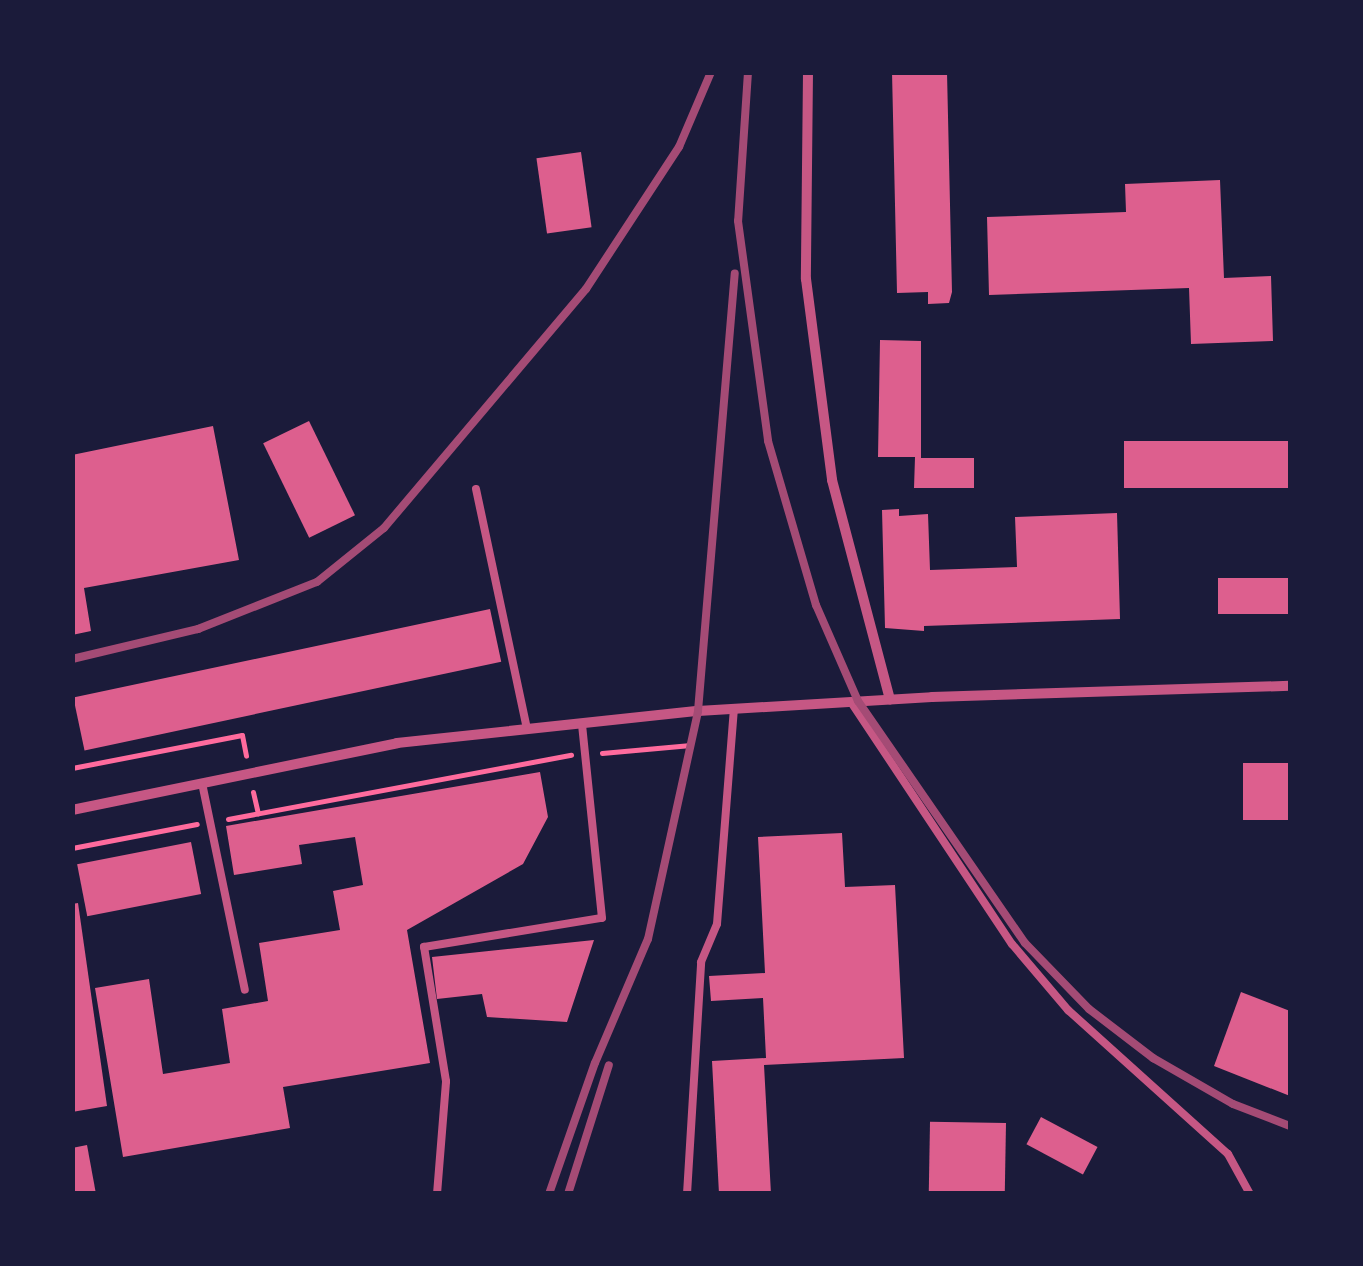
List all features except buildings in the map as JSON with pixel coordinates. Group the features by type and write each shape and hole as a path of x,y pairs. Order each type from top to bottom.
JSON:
{"street":[{"path":"808,72 806,278 829,462 890,699"},
{"path":"72,810 397,743 582,723 890,699 1290,686"}],"lane":[{"path":"476,489 528,729"},
{"path":"851,702 1012,944 1068,1010 1228,1154 1250,1194"},
{"path":"687,1194 701,962 717,924 734,709"},
{"path":"437,1194 446,1081 424,947 602,918 582,723"},
{"path":"202,783 245,990"}],"path":[{"path":"72,768 242,735"},
{"path":"72,848 586,754 691,746"}],"railway":[{"path":"72,659 198,629 317,582 384,528 586,289 679,147 711,72"},
{"path":"748,72 738,221 768,441 816,605 858,701 1025,943 1089,1009 1153,1058 1233,1104 1290,1126"},
{"path":"549,1194 595,1063 648,939 698,711 735,274"},
{"path":"568,1194 609,1065"}]}
